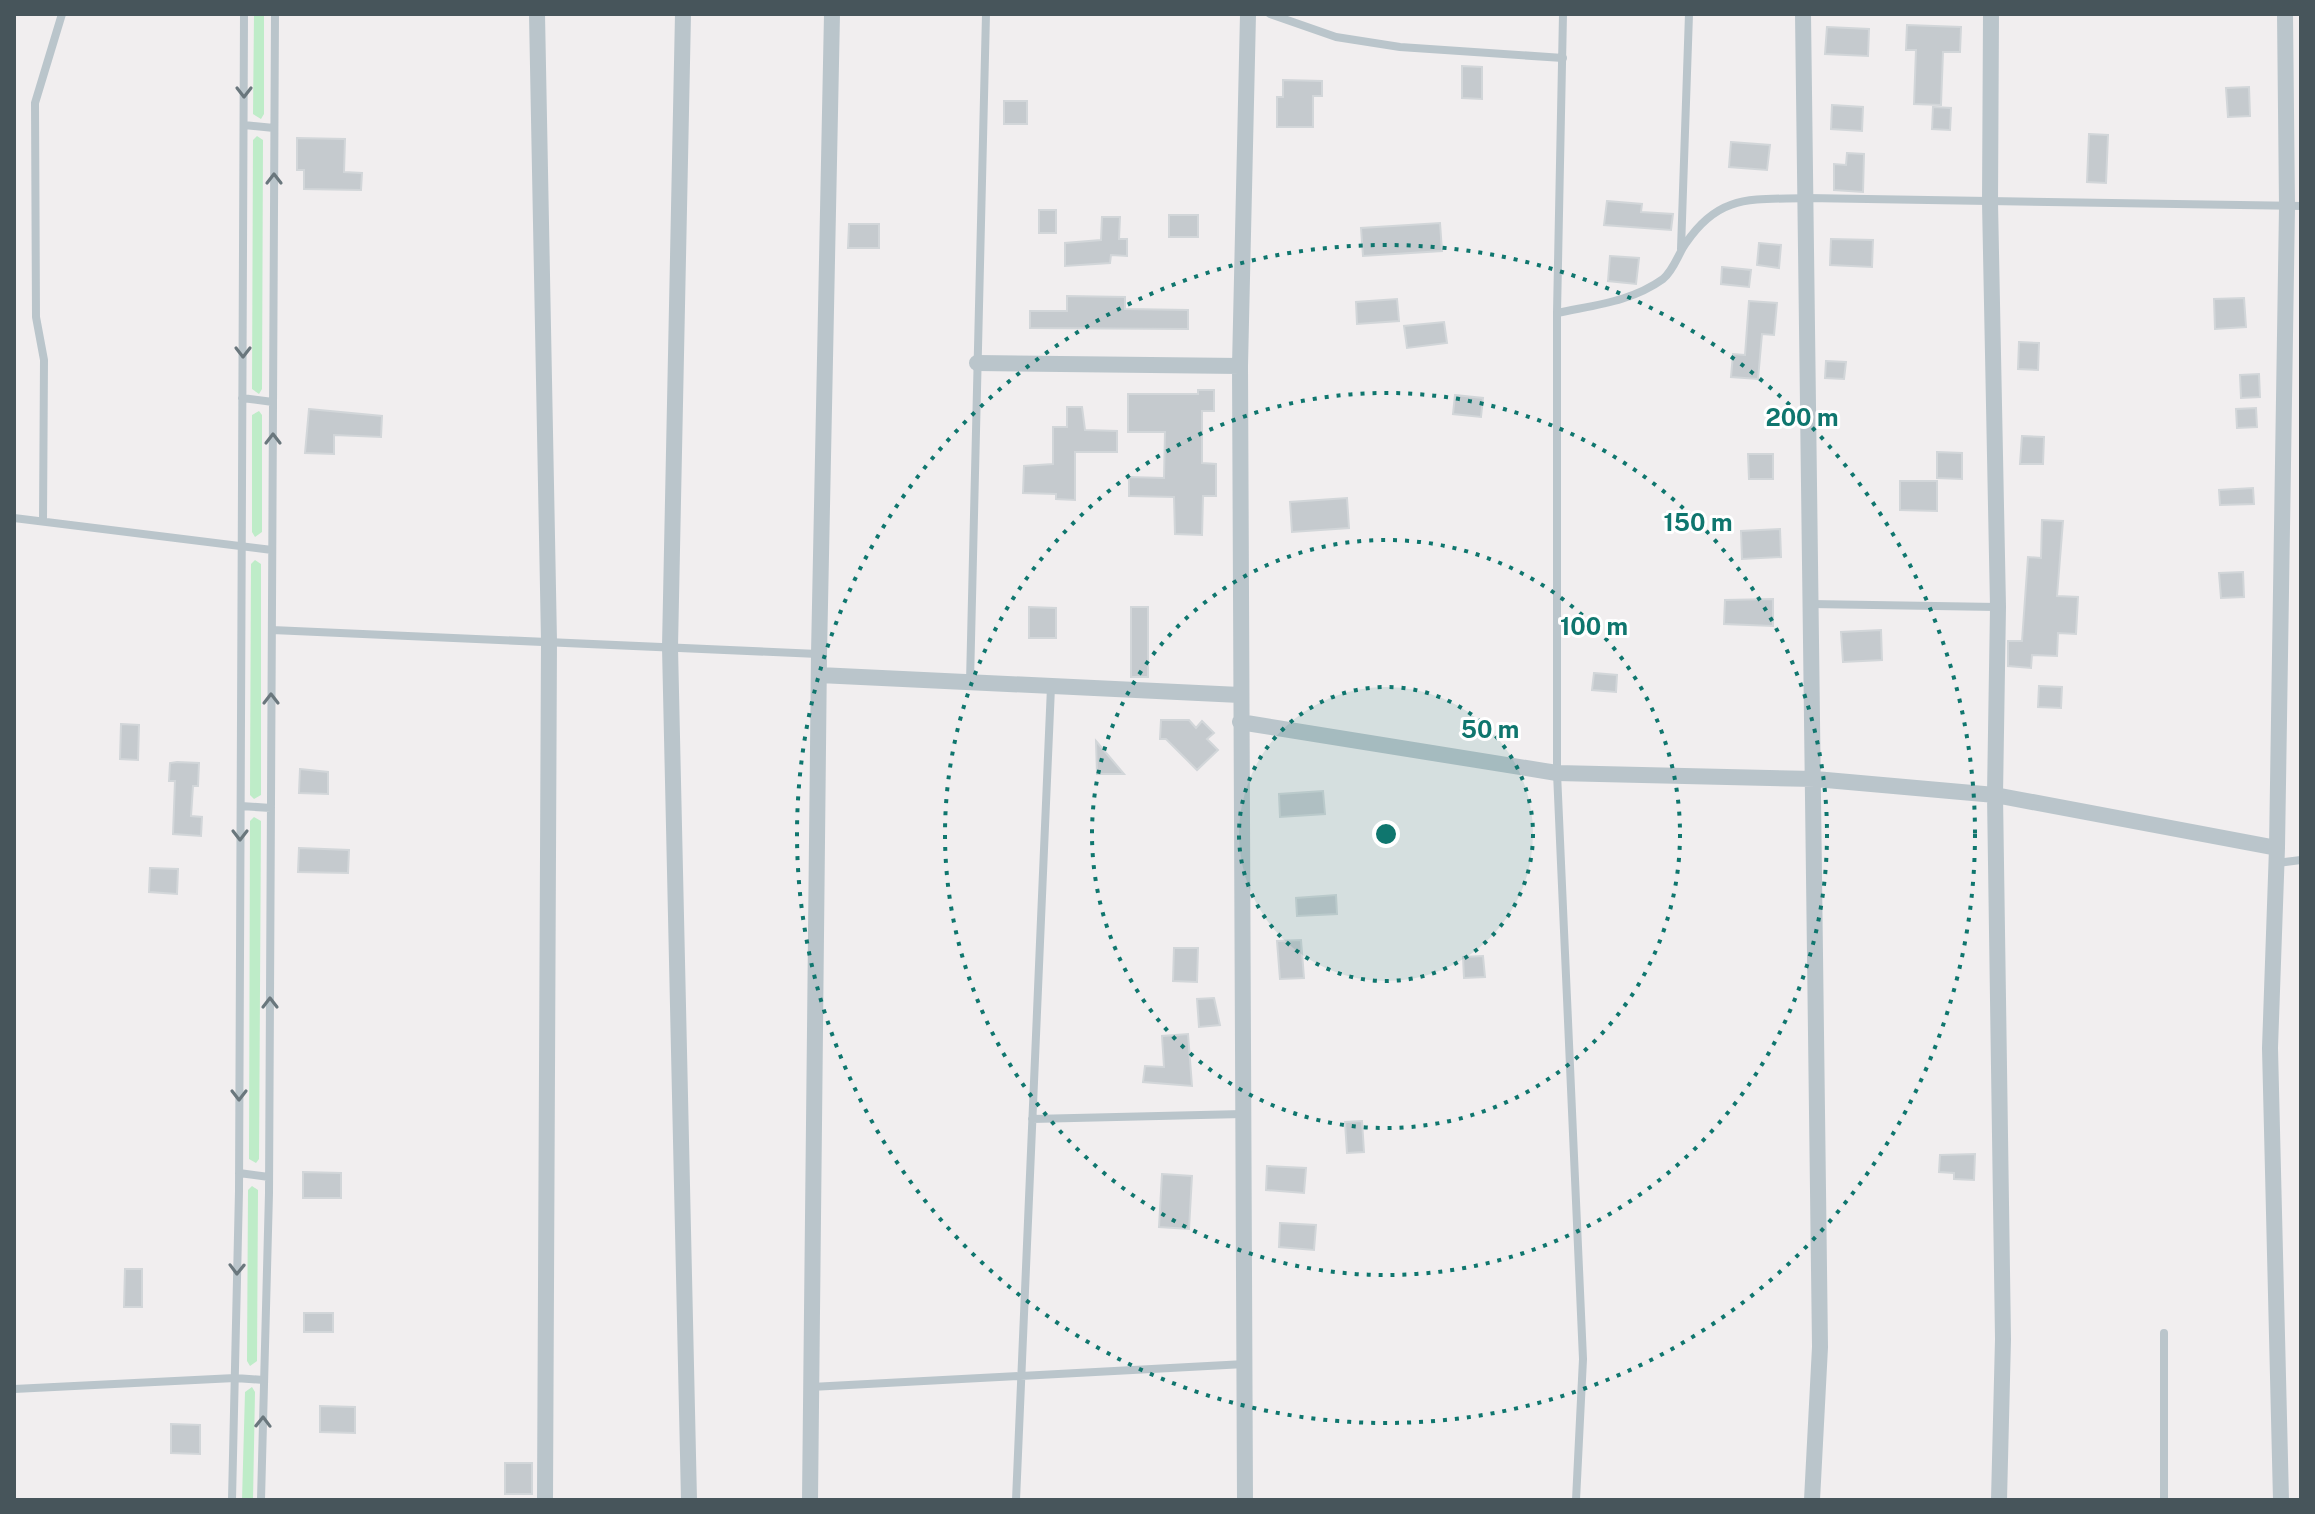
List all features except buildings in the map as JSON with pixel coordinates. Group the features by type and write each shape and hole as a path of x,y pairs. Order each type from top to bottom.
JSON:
{"street":[{"path":"537,14 549,641 545,1500"},
{"path":"683,14 670,647 689,1500"},
{"path":"810,1500 819,654 832,14"},
{"path":"1245,1500 1240,366 1248,14"},
{"path":"1803,14 1820,1347 1812,1500"},
{"path":"1991,14 1990,202 1998,607 1995,795 2003,1339 1999,1500"},
{"path":"2281,1500 2270,1048 2294,207 2285,14"},
{"path":"977,363 1240,366"},
{"path":"819,675 1240,695"},
{"path":"1240,722 1557,773 1815,779 1995,795 2277,856"}],"lane":[{"path":"43,521 44,360 36,317 35,103 62,14"},
{"path":"232,1500 239,1173 244,14"},
{"path":"261,1500 269,1177 275,14"},
{"path":"970,682 986,14"},
{"path":"1270,14 1336,37 1400,47 1563,58"},
{"path":"1563,14 1557,313 1557,773 1583,1359 1576,1500"},
{"path":"1681,250 1689,14"},
{"path":"244,125 274,128"},
{"path":"1557,313 1638,295 1666,276 1703,220 1720,207 1738,201 1807,198 2294,207"},
{"path":"242,398 273,402"},
{"path":"14,518 272,550"},
{"path":"1811,604 1998,607"},
{"path":"272,630 819,654"},
{"path":"1016,1500 1051,686"},
{"path":"241,806 271,808"},
{"path":"2277,856 2301,860"},
{"path":"1032,1119 1244,1114"},
{"path":"239,1173 269,1177"},
{"path":"2164,1333 2164,1500"},
{"path":"811,1387 1246,1364"},
{"path":"14,1389 235,1378 264,1380"}],"green space":[{"path":"254,14 264,14 264,114 261,119 253,114"},
{"path":"257,136 263,140 262,389 259,394 252,389 253,140"},
{"path":"259,411 262,415 262,532 255,537 252,532 252,415"},
{"path":"255,560 261,564 261,795 254,799 250,795 251,564"},
{"path":"254,817 261,821 259,1159 256,1163 249,1159 250,821"},
{"path":"252,1186 258,1190 257,1361 250,1366 247,1361 248,1190"},
{"path":"252,1387 255,1392 253,1500 242,1500 245,1392"}]}
